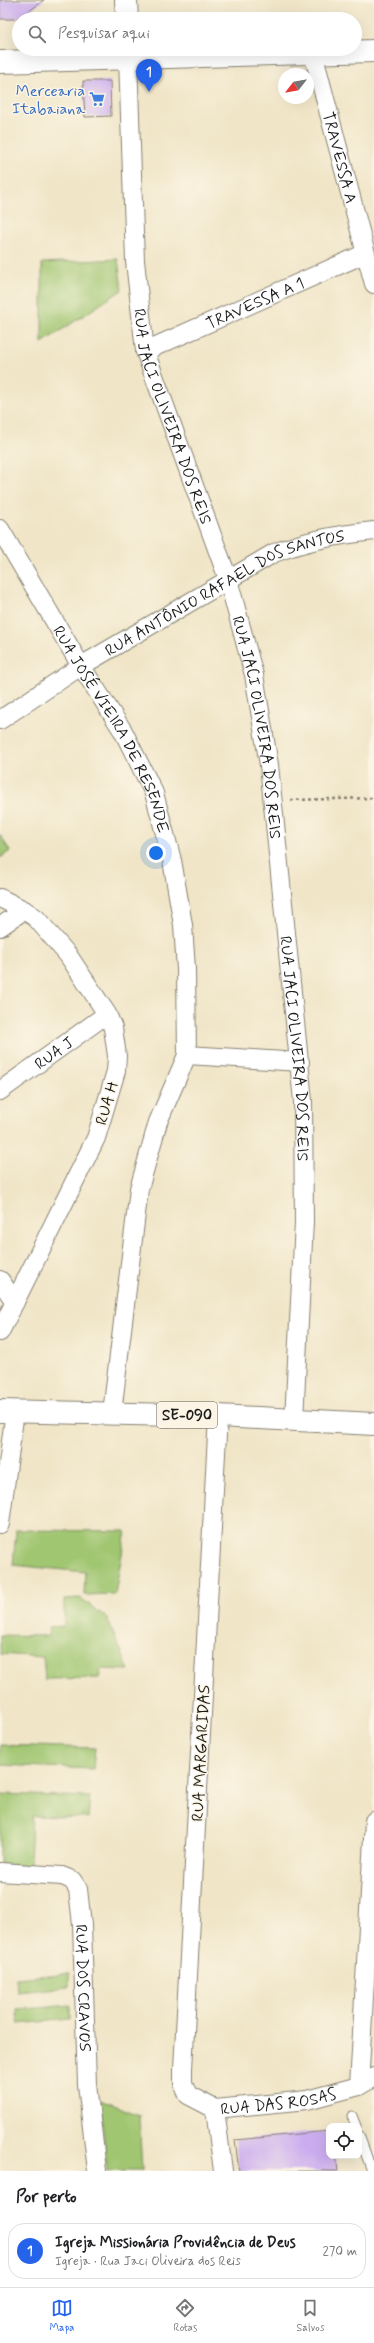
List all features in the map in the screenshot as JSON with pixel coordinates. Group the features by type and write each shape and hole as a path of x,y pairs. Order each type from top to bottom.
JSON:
{"street":[{"path":"126,0 127,12"},
{"path":"362,51 374,51"},
{"path":"0,62 85,56"},
{"name":"RUA JACI OLIVEIRA DOS REIS","path":"127,56 135,261 145,351 228,578 254,675 273,800 303,1101 304,1222 294,1420"},
{"name":"TRAVESSA A","path":"314,56 364,254 374,284"},
{"name":"TRAVESSA A 1","path":"145,351 364,254"},
{"name":"RUA JOSÉ VIEIRA DE RESENDE","path":"0,529 81,666 126,737 154,793 172,860 183,925 186,969 187,1055 158,1122 139,1189 112,1413"},
{"name":"RUA ANTÔNIO RAFAEL DOS SANTOS","path":"0,720 81,666 228,578 274,553 303,542 332,535 374,531"},
{"name":"RUA H","path":"0,898 24,910 47,930 68,955 107,1014 113,1028 117,1056 116,1071 96,1138 6,1317"},
{"path":"0,927 24,910"},
{"name":"RUA J","path":"0,1092 107,1014"},
{"path":"187,1055 300,1062"},
{"path":"0,1280 6,1317"},
{"path":"0,1524 8,1411"},
{"name":"SE-090","path":"8,1411 218,1416 374,1424"},
{"name":"RUA MARGARIDAS","path":"185,2090 182,2069 218,1416"},
{"path":"367,2081 374,1821"},
{"name":"RUA DOS CRAVOS","path":"0,1872 62,1876 72,1880 78,1889 82,1925 87,2084 97,2171"},
{"name":"RUA DAS ROSAS","path":"185,2090 197,2102 215,2109 306,2100 367,2081"},
{"path":"215,2109 223,2171"}],"lane":[{"path":"352,2116 355,2123"},
{"path":"362,2143 372,2171"}],"path":[{"path":"273,800 374,798"}],"green space":[{"path":"118,259 122,290 42,343 42,263"},
{"path":"0,835 10,851 0,858"},
{"path":"16,1530 126,1531 115,1594 84,1595 85,1572 13,1565"},
{"path":"80,1598 107,1618 129,1670 101,1669 99,1678 45,1679 43,1657 0,1654 0,1635 48,1636 49,1627 64,1626 64,1599"},
{"path":"0,1745 95,1748 93,1769 0,1765"},
{"path":"0,1794 90,1797 88,1818 32,1816 30,1867 0,1864"},
{"path":"69,1973 69,1987 17,1992 16,1978"},
{"path":"70,2005 70,2019 18,2024 17,2010"},
{"path":"100,2100 139,2115 142,2171 107,2171"}],"building":[{"path":"0,0 44,0 28,12 12,12 12,19 0,19"},
{"name":"Mercearia Itabaiana","path":"83,81 110,81 111,116 85,117"},
{"path":"326,2131 326,2159 336,2159 338,2171 239,2171 235,2140"}],"place":[{"name":"Igreja Missionária Providência de Deus","path":"149,92"},
{"name":"Mercearia Itabaiana","path":"97,99"}]}
